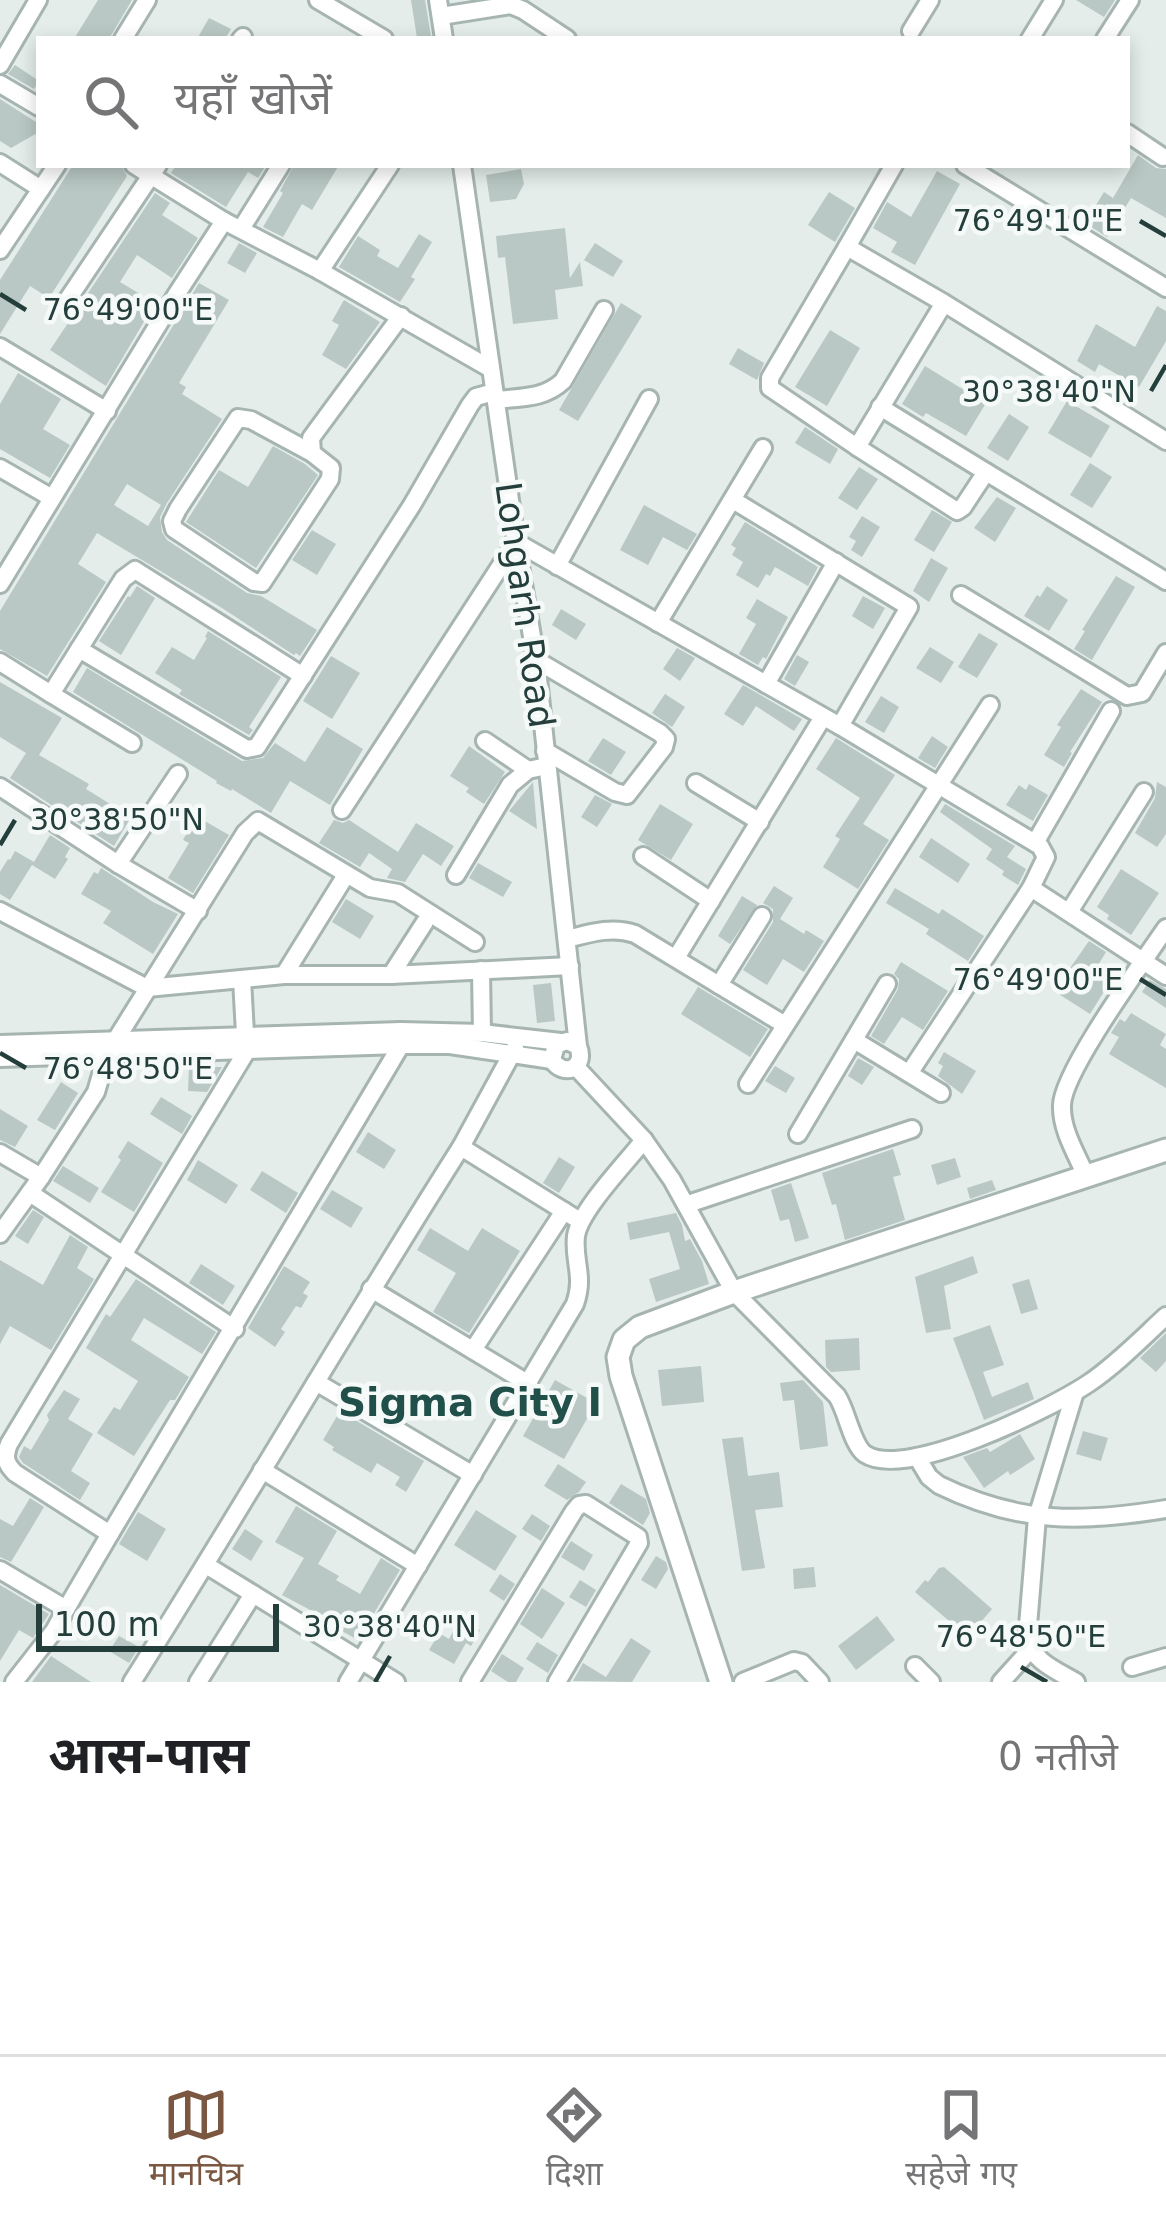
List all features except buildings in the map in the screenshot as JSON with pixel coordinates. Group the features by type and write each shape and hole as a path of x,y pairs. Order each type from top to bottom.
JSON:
{"street":[{"path":"0,65 38,0"},
{"path":"125,36 146,0"},
{"path":"318,0 379,36"},
{"path":"911,31 930,0"},
{"path":"1032,36 1054,0"},
{"path":"1108,36 1130,0"},
{"path":"440,8 511,5 562,36"},
{"path":"0,84 36,105"},
{"path":"1130,135 1163,157"},
{"path":"0,163 41,189"},
{"path":"0,250 55,168"},
{"path":"0,584 8,552 52,498 178,292 279,168"},
{"path":"320,271 388,168"},
{"name":"Lohgarh Road","path":"462,168 536,660 570,965 569,1044"},
{"path":"892,168 768,383 773,392 957,511 986,472"},
{"path":"970,168 1166,288"},
{"path":"66,302 154,171 233,225 491,369"},
{"path":"847,247 1166,441"},
{"path":"857,447 944,303"},
{"path":"79,650 252,750 412,505 476,397 538,396 554,389 604,310"},
{"path":"312,453 251,419 238,418 178,509 172,520 174,529 262,583 330,479 331,468 312,453 310,438 401,316"},
{"path":"0,347 107,411"},
{"path":"557,566 649,399"},
{"path":"880,407 1166,581"},
{"path":"658,623 763,448"},
{"path":"0,468 52,498"},
{"path":"676,958 760,822 909,607 733,500"},
{"path":"343,810 516,542 832,722 1044,850 1046,857 1031,888 910,1072"},
{"path":"766,684 836,562"},
{"path":"51,694 123,579 135,571 303,676"},
{"path":"961,595 1126,696 1142,693 1166,653"},
{"path":"456,875 509,785 546,758 627,795 664,747 666,739 660,733 536,660"},
{"path":"0,663 132,743"},
{"path":"748,1084 990,705"},
{"path":"1035,842 1111,711"},
{"path":"485,741 528,770"},
{"path":"118,864 178,774"},
{"path":"696,783 760,822"},
{"path":"0,787 198,911"},
{"path":"1069,913 1144,792"},
{"path":"0,1234 96,1092 111,1047 245,833 258,821 370,888 398,893 475,941"},
{"path":"643,856 711,901"},
{"path":"284,975 346,875"},
{"path":"1031,888 1166,976"},
{"path":"0,911 147,988 284,975 391,975 570,965"},
{"path":"718,985 762,916"},
{"path":"391,975 424,922"},
{"path":"1086,1176 1065,1126 1061,1102 1100,1028 1166,928"},
{"path":"567,939 624,930 785,1025"},
{"path":"481,970 482,1033"},
{"path":"110,1534 15,1473 4,1455 246,1045 242,980"},
{"path":"798,1134 887,984"},
{"path":"0,1044 246,1045 482,1033 552,1060"},
{"path":"401,1038 450,1045 569,1044"},
{"path":"14,1682 54,1631 401,1038"},
{"path":"854,1040 941,1093"},
{"path":"569,1044 580,1061 566,1071 557,1068 552,1050 569,1044"},
{"path":"132,1682 461,1147 516,1046"},
{"path":"0,1058 111,1047"},
{"path":"576,1067 644,1140 688,1204 734,1292 837,1396 860,1450 875,1458 951,1450 1075,1392 1111,1367 1166,1316"},
{"path":"688,1204 912,1130"},
{"path":"473,1350 572,1216 644,1140"},
{"path":"461,1147 572,1216"},
{"path":"721,1682 621,1376 618,1357 624,1340 640,1327 734,1292 1166,1150"},
{"path":"0,1153 123,1256 235,1328"},
{"path":"349,1682 575,1304 581,1274 572,1216"},
{"path":"371,1288 529,1384"},
{"path":"316,1382 473,1475"},
{"path":"1075,1392 1037,1516 1028,1637 1037,1659 1076,1682"},
{"path":"917,1457 928,1477 949,1490 1008,1510 1071,1519 1166,1509"},
{"path":"262,1470 418,1566"},
{"path":"470,1682 579,1505 638,1537 639,1543"},
{"path":"557,1682 639,1543 667,1516"},
{"path":"206,1565 396,1682"},
{"path":"0,1570 67,1609"},
{"path":"197,1682 253,1594"},
{"path":"1001,1682 1030,1650"},
{"path":"1132,1667 1166,1658"},
{"path":"743,1682 794,1661 820,1682"},
{"path":"915,1666 931,1682"}],"district":[{"name":"Sigma City I","path":"470,1402"}]}
